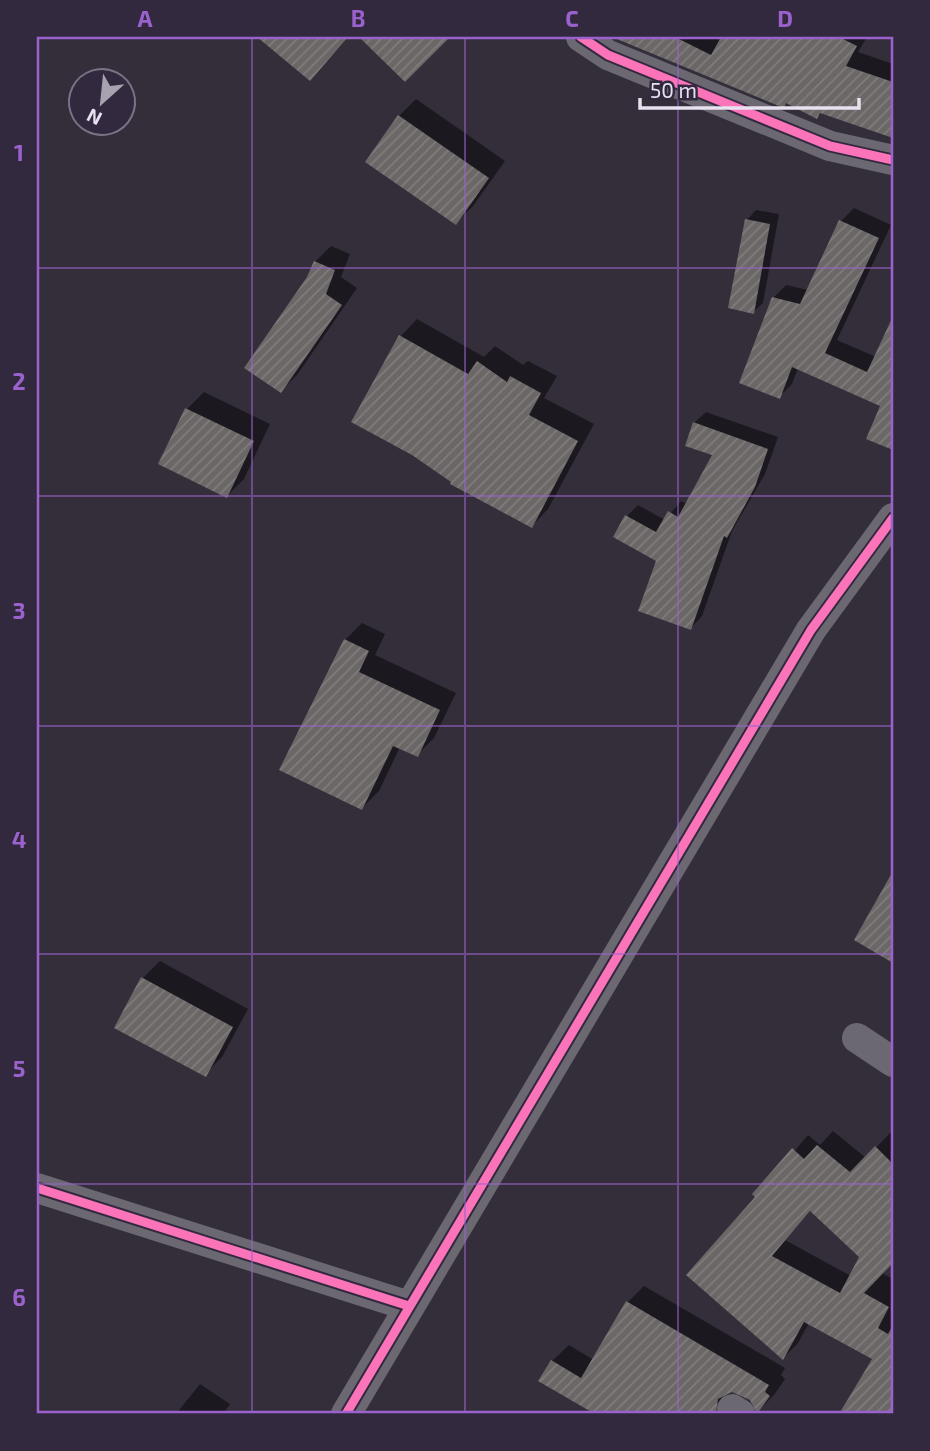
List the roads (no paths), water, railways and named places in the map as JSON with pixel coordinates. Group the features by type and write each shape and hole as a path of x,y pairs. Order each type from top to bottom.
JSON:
{"street":[{"path":"580,37 608,55 830,146 893,160"},
{"path":"346,1414 811,629 893,518"},
{"path":"857,1038 893,1062"},
{"path":"37,1188 409,1306"}]}
